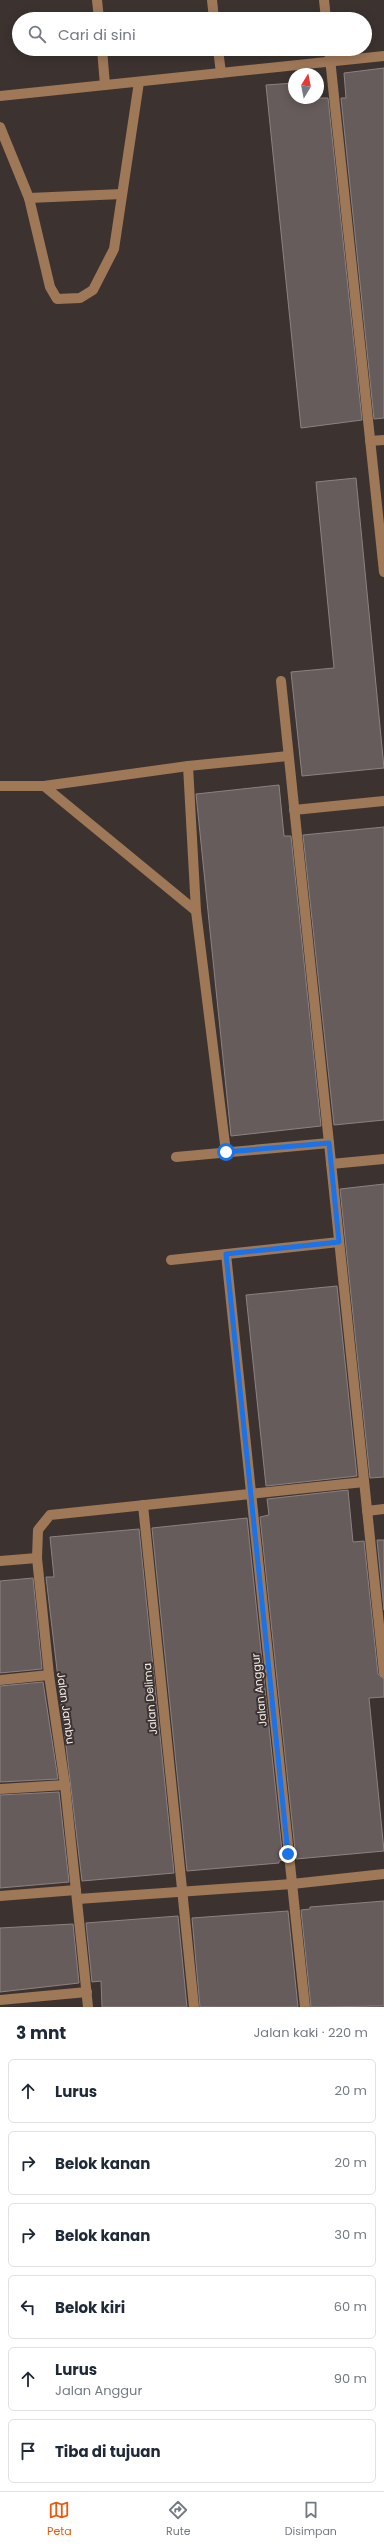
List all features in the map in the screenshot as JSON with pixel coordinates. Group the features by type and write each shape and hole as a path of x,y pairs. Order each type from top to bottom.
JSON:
{"street":[{"path":"97,0 98,12"},
{"path":"212,0 213,12"},
{"path":"324,0 325,12"},
{"path":"103,56 105,85"},
{"path":"219,56 220,73"},
{"path":"330,56 384,572"},
{"path":"0,96 384,56"},
{"path":"0,127 28,198 50,287 57,299 80,298 93,290 114,249 139,82"},
{"path":"28,198 122,194"},
{"path":"370,442 384,440"},
{"path":"281,681 384,1673"},
{"path":"0,786 44,786 188,766 288,756"},
{"path":"188,766 196,911 226,1152"},
{"path":"44,786 196,911"},
{"path":"294,810 384,801"},
{"path":"176,1157 329,1143"},
{"path":"331,1164 384,1159"},
{"path":"171,1260 339,1242"},
{"name":"Jalan Anggur","path":"226,1254 305,2007"},
{"path":"143,1505 364,1482"},
{"name":"Jalan Jambu","path":"88,2007 65,1785 49,1676 38,1558 38,1530 43,1521 50,1515 143,1505"},
{"name":"Jalan Delima","path":"143,1505 194,2007"},
{"path":"367,1511 384,1509"},
{"path":"0,1561 38,1558"},
{"path":"0,1680 49,1676"},
{"path":"0,1789 65,1785"},
{"path":"0,1896 77,1895 292,1884 384,1874"},
{"path":"0,2000 87,1992"}],"building":[{"path":"384,68 384,418 374,419 341,98 346,98 344,73"},
{"path":"288,83 288,104 324,104 324,98 328,98 362,420 301,428 266,85"},
{"path":"356,478 384,768 302,776 291,672 334,668 316,482"},
{"path":"279,785 284,836 291,836 321,1126 231,1136 196,794"},
{"path":"384,827 384,1120 334,1125 303,835"},
{"path":"384,1184 384,1477 370,1478 340,1189"},
{"path":"337,1286 357,1476 266,1486 246,1295"},
{"path":"348,1490 353,1542 364,1541 378,1674 384,1679 384,1697 369,1698 384,1851 296,1859 260,1517 269,1515 267,1499"},
{"path":"247,1518 283,1860 279,1861 279,1863 187,1871 152,1528"},
{"path":"139,1529 174,1873 82,1881 46,1577 54,1577 50,1537"},
{"path":"377,1540 384,1540 384,1610"},
{"path":"33,1578 42,1669 0,1673 0,1581"},
{"path":"43,1682 58,1779 0,1782 0,1686"},
{"path":"59,1792 69,1882 0,1888 0,1795"},
{"path":"384,1901 384,2006 311,2007 301,1910 310,1909 310,1907"},
{"path":"288,1911 298,2007 200,2007 192,1918"},
{"path":"178,1916 187,2007 102,2007 101,1981 92,1982 86,1923"},
{"path":"73,1924 79,1983 0,1992 0,1928"}],"route":[{"path":"226,1152 329,1143 339,1242 226,1254 288,1854"}]}
